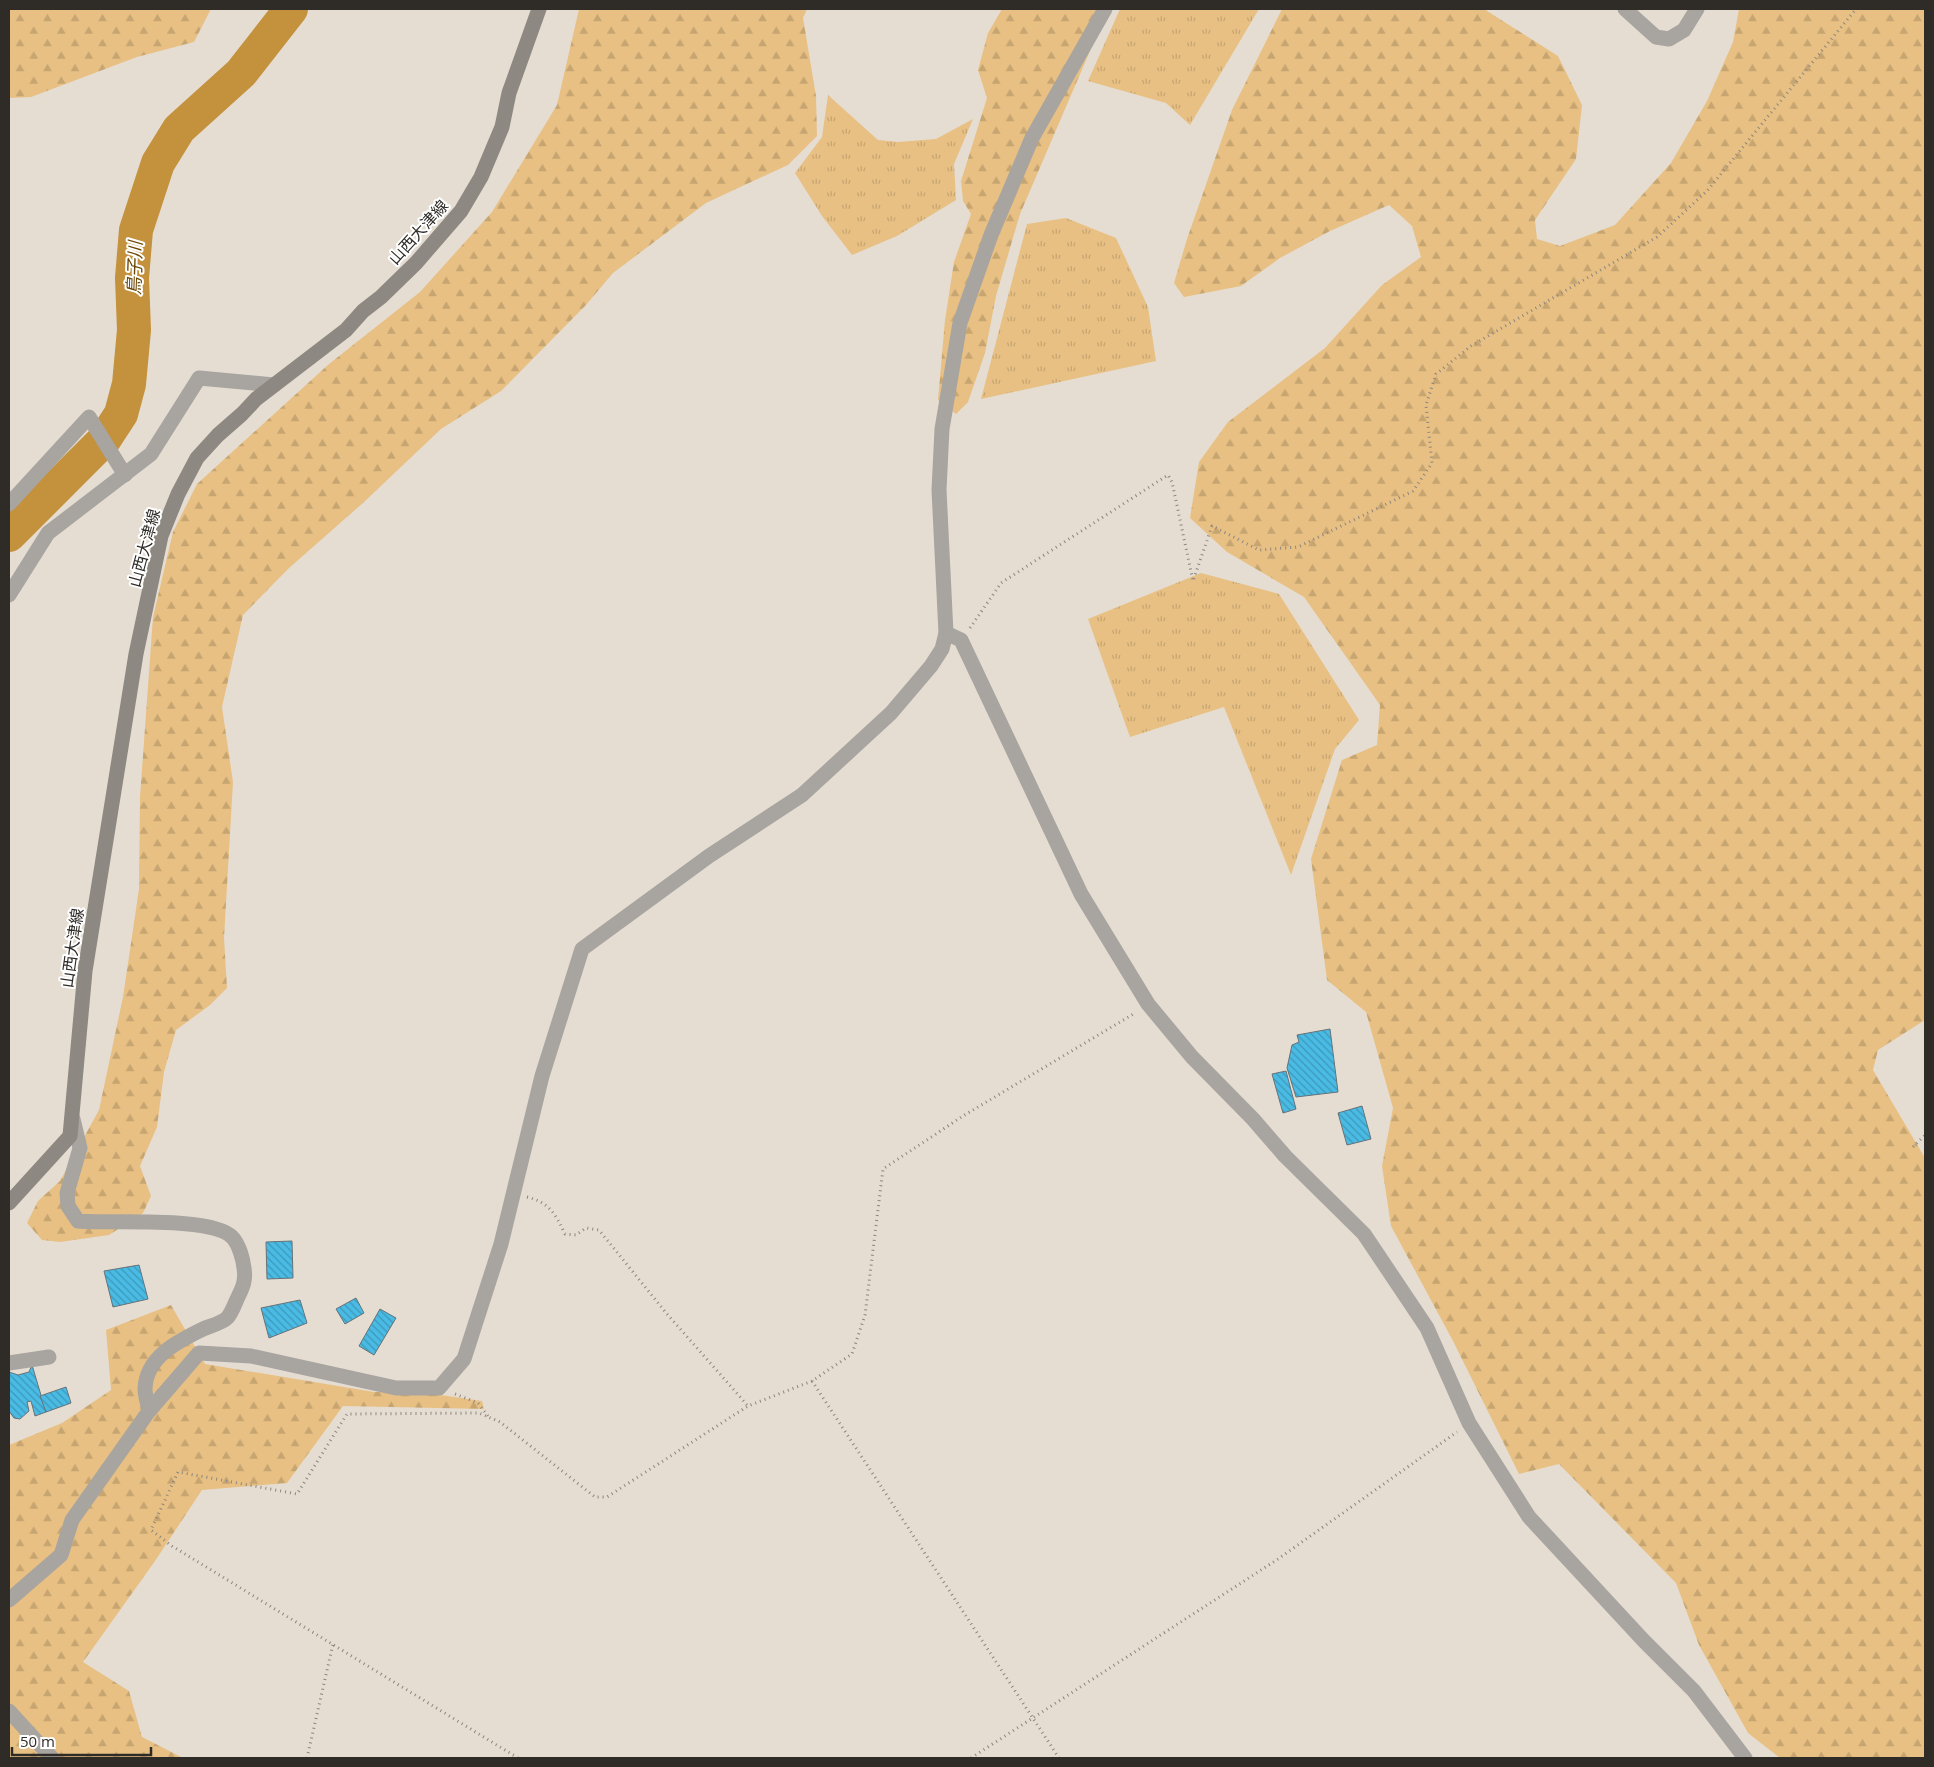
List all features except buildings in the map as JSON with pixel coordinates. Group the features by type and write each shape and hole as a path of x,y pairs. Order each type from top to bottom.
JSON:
{"main road":[{"name":"山西大津線","path":"9,1203 70,1136 85,971 102,856 136,654 161,536 178,494 197,458 218,435 256,399 346,330 363,311 381,297 416,263 462,211 481,177 502,127 509,93 539,9"}],"street":[{"path":"9,1600 60,1555 72,1520 149,1411 199,1353 251,1356 396,1388 439,1388 464,1360 501,1244 542,1076 582,949 709,856 802,795 891,713 931,666 942,649 946,633 939,490 942,429 960,322 991,235 1032,138 1105,9"},
{"path":"1625,9 1656,37 1669,39 1684,30 1697,9"},
{"path":"9,595 48,533 122,472 151,454 199,378 274,385"},
{"path":"9,504 89,418 122,472"},
{"path":"946,633 961,640 1081,894 1148,1004 1192,1057 1253,1119 1285,1156 1364,1234 1427,1328 1469,1423 1529,1517 1644,1641 1694,1691 1745,1758"},
{"path":"72,1115 80,1148 67,1193 68,1206 78,1221 165,1222 205,1227 222,1231 233,1237 243,1258 246,1278 227,1318 175,1343 161,1355 150,1370 145,1388 149,1411"},
{"path":"9,1363 49,1356"},
{"path":"9,1711 52,1758"}],"path":[{"path":"961,640 1001,583 1168,475 1172,482 1193,581 1212,526 1260,550 1298,547 1413,491 1432,463 1426,406 1436,374 1471,346 1658,237 1707,191 1856,9"},
{"path":"518,1758 172,1546 151,1530 178,1472 297,1494 347,1414 479,1412 500,1422 595,1497 607,1497 748,1406 812,1381 852,1354 865,1315 883,1169 963,1116 1148,1004"},
{"path":"1913,1147 1925,1136"},
{"path":"513,1194 539,1200 556,1214 565,1234 576,1235 586,1228 599,1230 667,1314 748,1406"},
{"path":"812,1381 1059,1758"},
{"path":"439,1388 478,1403 489,1417"},
{"path":"971,1758 1278,1558 1469,1423"},
{"path":"307,1758 333,1644"}],"green space":[{"path":"9,9 211,9 194,42 137,57 31,97 9,98"},
{"path":"579,9 807,9 803,18 816,96 817,136 788,165 706,203 613,273 586,305 501,391 441,429 364,502 288,569 243,615 222,707 233,782 224,938 227,988 210,1005 176,1030 164,1072 157,1127 140,1166 151,1196 143,1213 109,1235 60,1242 42,1240 27,1223 38,1201 60,1181 99,1110 123,997 139,889 140,797 153,617 173,532 197,484 329,364 420,292 492,212 557,105"},
{"path":"1002,9 1108,9 1020,214 996,296 985,353 968,402 956,414 938,400 945,320 954,262 971,214 963,201 961,181 987,98 978,70 988,33"},
{"path":"1120,9 1259,9 1190,125 1166,103 1088,81"},
{"path":"1282,9 1484,9 1558,56 1582,105 1576,159 1535,220 1537,239 1560,246 1615,225 1671,163 1707,101 1733,42 1739,9 1925,9 1925,1020 1878,1050 1873,1070 1925,1158 1925,1758 1780,1758 1748,1733 1699,1645 1676,1583 1559,1464 1519,1474 1453,1341 1391,1226 1382,1166 1393,1108 1366,1012 1327,980 1311,859 1342,760 1377,745 1380,705 1304,597 1227,552 1190,518 1199,462 1228,422 1325,348 1382,285 1421,257 1412,226 1389,205 1330,231 1280,258 1241,286 1184,297 1174,283 1187,239 1232,110"},
{"path":"828,95 878,140 898,142 936,139 973,119 954,164 956,200 897,236 852,255 822,216 795,173 822,137"},
{"path":"1066,218 1116,238 1148,307 1156,361 981,399 1027,224"},
{"path":"1201,573 1279,594 1359,720 1335,749 1291,875 1224,707 1130,737 1088,619"},
{"path":"171,1305 205,1364 374,1392 420,1392 482,1401 484,1409 343,1406 287,1483 202,1490 155,1561 83,1662 129,1691 142,1737 183,1758 9,1758 9,1445 62,1423 111,1390 106,1330"}],"waterway":[{"name":"鳥子川","path":"9,535 104,440 121,414 129,384 134,330 132,278 136,230 158,163 179,129 241,73 291,9"}]}
